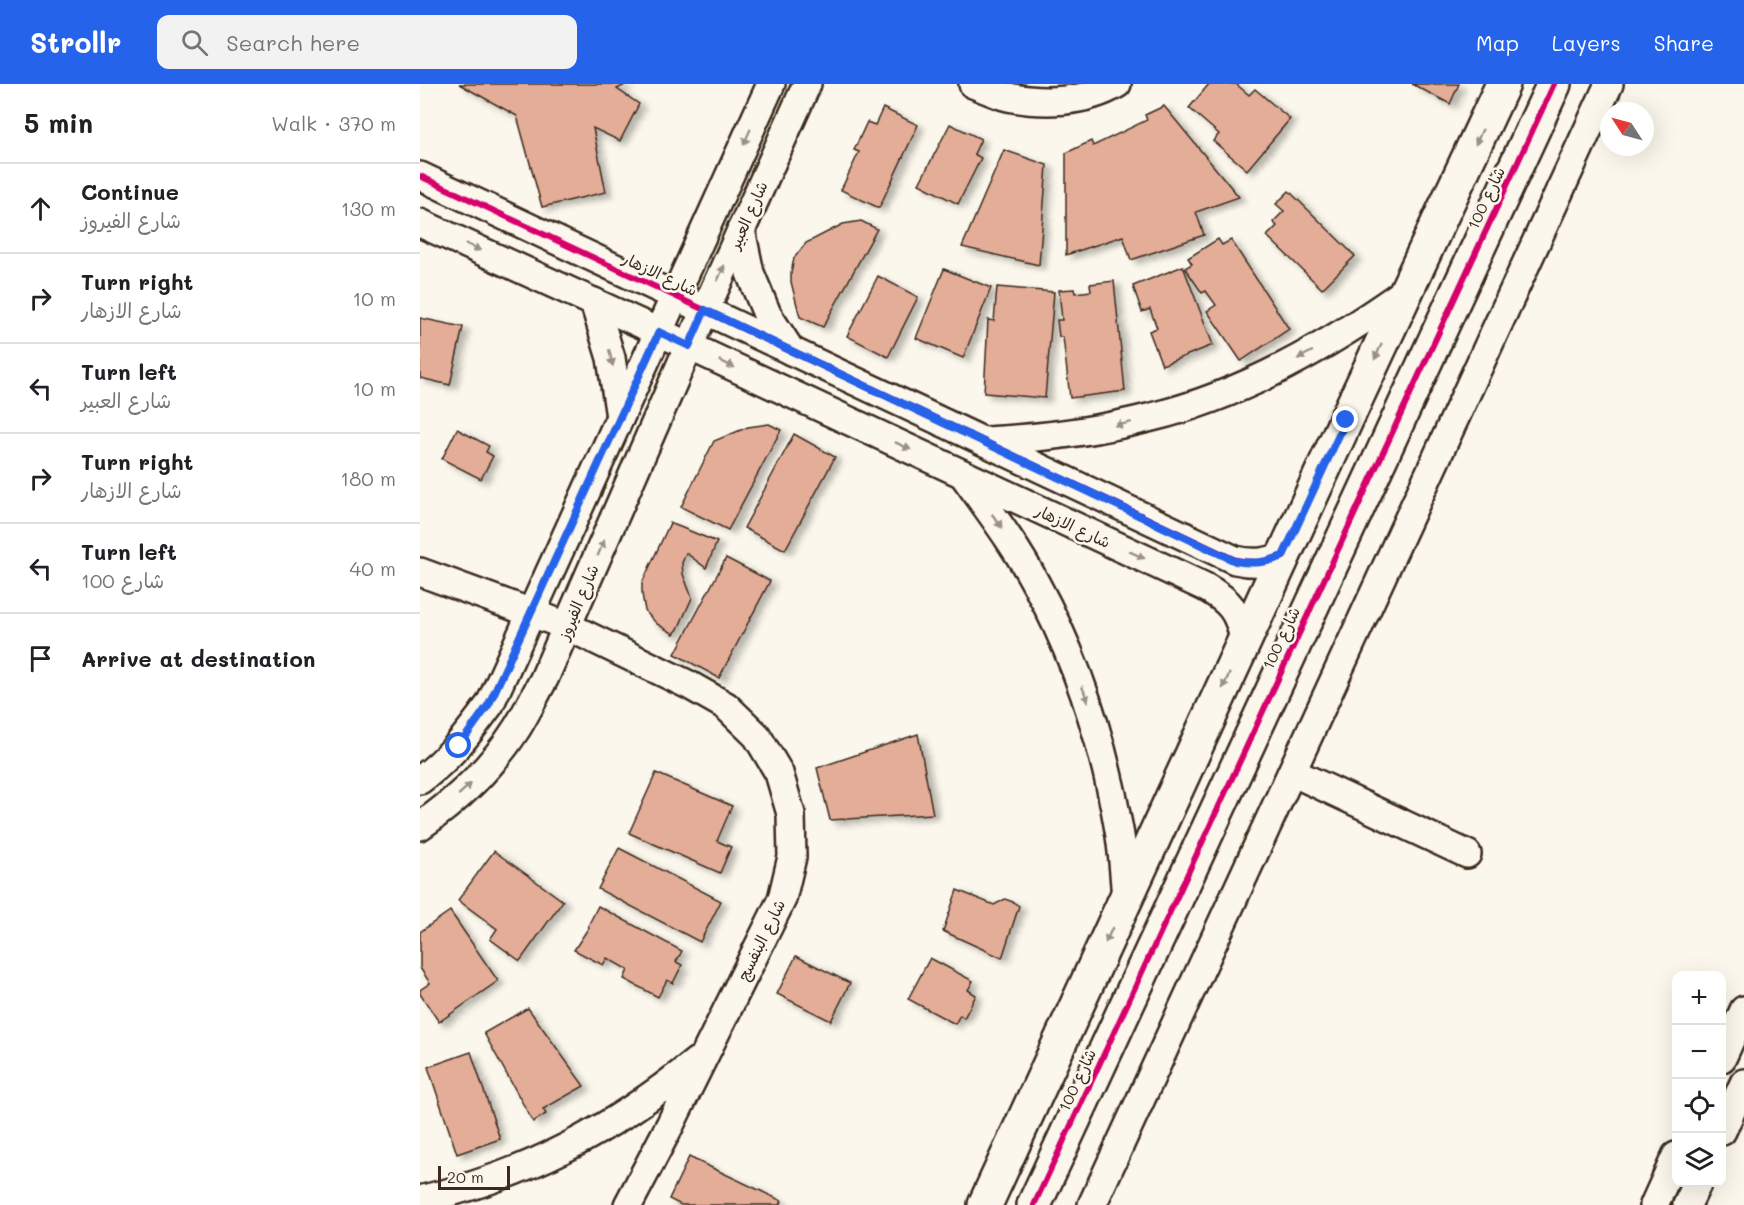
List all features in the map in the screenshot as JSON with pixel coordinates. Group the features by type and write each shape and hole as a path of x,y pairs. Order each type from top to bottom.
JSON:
{"street":[{"name":"شارع العبير","path":"659,332 771,84"},
{"name":"شارع العبير","path":"689,346 807,84"},
{"path":"973,84 1006,97 1041,102 1077,99 1117,84"},
{"name":"شارع 100","path":"985,1205 1244,640 1503,84"},
{"name":"شارع 100","path":"1034,1205 1554,84"},
{"path":"1092,1205 1609,84"},
{"name":"شارع الازهار","path":"420,176 1235,561 1268,562 1283,556"},
{"name":"شارع الازهار","path":"420,223 1205,587 1221,596 1233,608 1241,623 1244,640"},
{"path":"741,230 750,273 767,314 791,351"},
{"path":"984,441 1084,432 1154,417 1183,408 1278,370 1366,320 1407,290"},
{"path":"594,302 611,358 620,417"},
{"path":"420,780 434,771 459,746 489,704 659,332"},
{"name":"شارع الفيروز","path":"420,826 438,814 480,775 516,730 544,679 689,346"},
{"path":"1346,420 1388,439"},
{"path":"962,474 1001,527 1036,583 1069,652 1089,704 1107,768 1119,832 1126,898"},
{"path":"1205,587 1221,574 1223,564 1220,553"},
{"name":"شارع البنفسج","path":"420,572 567,626 689,685 726,706 757,736 779,773 791,814 792,857 782,899 628,1205"},
{"path":"1292,772 1467,854"},
{"path":"1179,782 1221,800"},
{"path":"1726,1049 1744,1010"},
{"path":"420,1200 455,1192 509,1174 562,1151 612,1123 660,1091 704,1055"},
{"path":"1726,1122 1744,1083"},
{"path":"1654,1205 1672,1167"},
{"path":"1687,1205 1696,1187"}],"building":[{"path":"459,84 627,84 617,89 639,104 620,141 593,128 606,192 542,207 517,116"},
{"path":"1209,84 1236,84 1249,95 1255,89 1290,119 1247,170 1213,141 1219,134 1189,108"},
{"path":"1412,84 1459,84 1450,104"},
{"path":"1164,106 1239,197 1196,212 1204,235 1131,260 1123,236 1066,255 1066,153 1091,141 1093,146 1147,120 1145,115"},
{"path":"883,108 918,125 879,208 841,190 859,152 854,150 867,122 875,125"},
{"path":"950,124 981,139 974,154 981,158 958,204 919,184"},
{"path":"1004,150 1047,165 1039,265 962,247"},
{"path":"1289,191 1355,256 1322,289 1267,236 1277,226 1273,222 1284,211 1276,204"},
{"path":"861,221 877,229 823,327 800,317 791,282 794,258 806,243 843,224"},
{"path":"1218,239 1222,245 1231,240 1289,329 1241,361 1207,311 1216,305 1206,291 1202,293 1185,268 1192,264 1188,258"},
{"path":"1183,266 1213,345 1162,365 1149,331 1157,328 1150,309 1142,312 1133,286"},
{"path":"944,269 991,288 963,358 916,338"},
{"path":"878,276 918,297 888,357 847,336"},
{"path":"1114,281 1125,391 1070,398 1063,337 1059,337 1057,320 1062,320 1059,290 1074,289 1075,293 1091,291 1090,284"},
{"path":"997,287 1054,292 1045,398 984,393 988,320 994,321"},
{"path":"420,318 463,327 450,385 420,378"},
{"path":"769,424 781,430 728,530 681,507 714,441 748,427"},
{"path":"457,429 489,446 486,452 493,456 481,479 442,459"},
{"path":"794,434 835,457 785,550 744,528"},
{"path":"670,523 717,542 706,568 686,553 682,563 683,574 692,598 674,634 657,624 645,611 642,594 642,583"},
{"path":"726,558 770,581 719,678 675,654"},
{"path":"918,734 933,814 830,820 817,768"},
{"path":"656,773 732,806 717,841 731,847 720,873 629,833"},
{"path":"619,848 721,901 700,942 598,889"},
{"path":"494,851 563,901 520,961 490,939 497,929 458,900"},
{"path":"957,890 994,905 1005,899 1019,906 1002,958 943,931"},
{"path":"598,906 682,951 676,962 682,965 673,983 667,980 658,997 624,979 628,970 607,958 603,965 574,950 589,927"},
{"path":"450,911 498,981 439,1022 420,994 420,990 430,983 420,968 420,932"},
{"path":"796,956 850,983 831,1021 777,994"},
{"path":"930,958 973,981 968,990 976,995 964,1018 960,1015 955,1024 908,999"},
{"path":"528,1008 584,1086 543,1109 546,1114 533,1122 484,1033"},
{"path":"471,1052 500,1139 457,1154 428,1067"},
{"path":"689,1157 782,1201 780,1205 681,1205 669,1199"}],"cycle path":[{"path":"1034,1205 1554,84"},
{"path":"420,176 1235,560 1259,562 1283,556"}],"route":[{"path":"459,746 489,704 659,332 689,346 705,310 1235,561 1268,562 1283,556 1346,420"}]}
